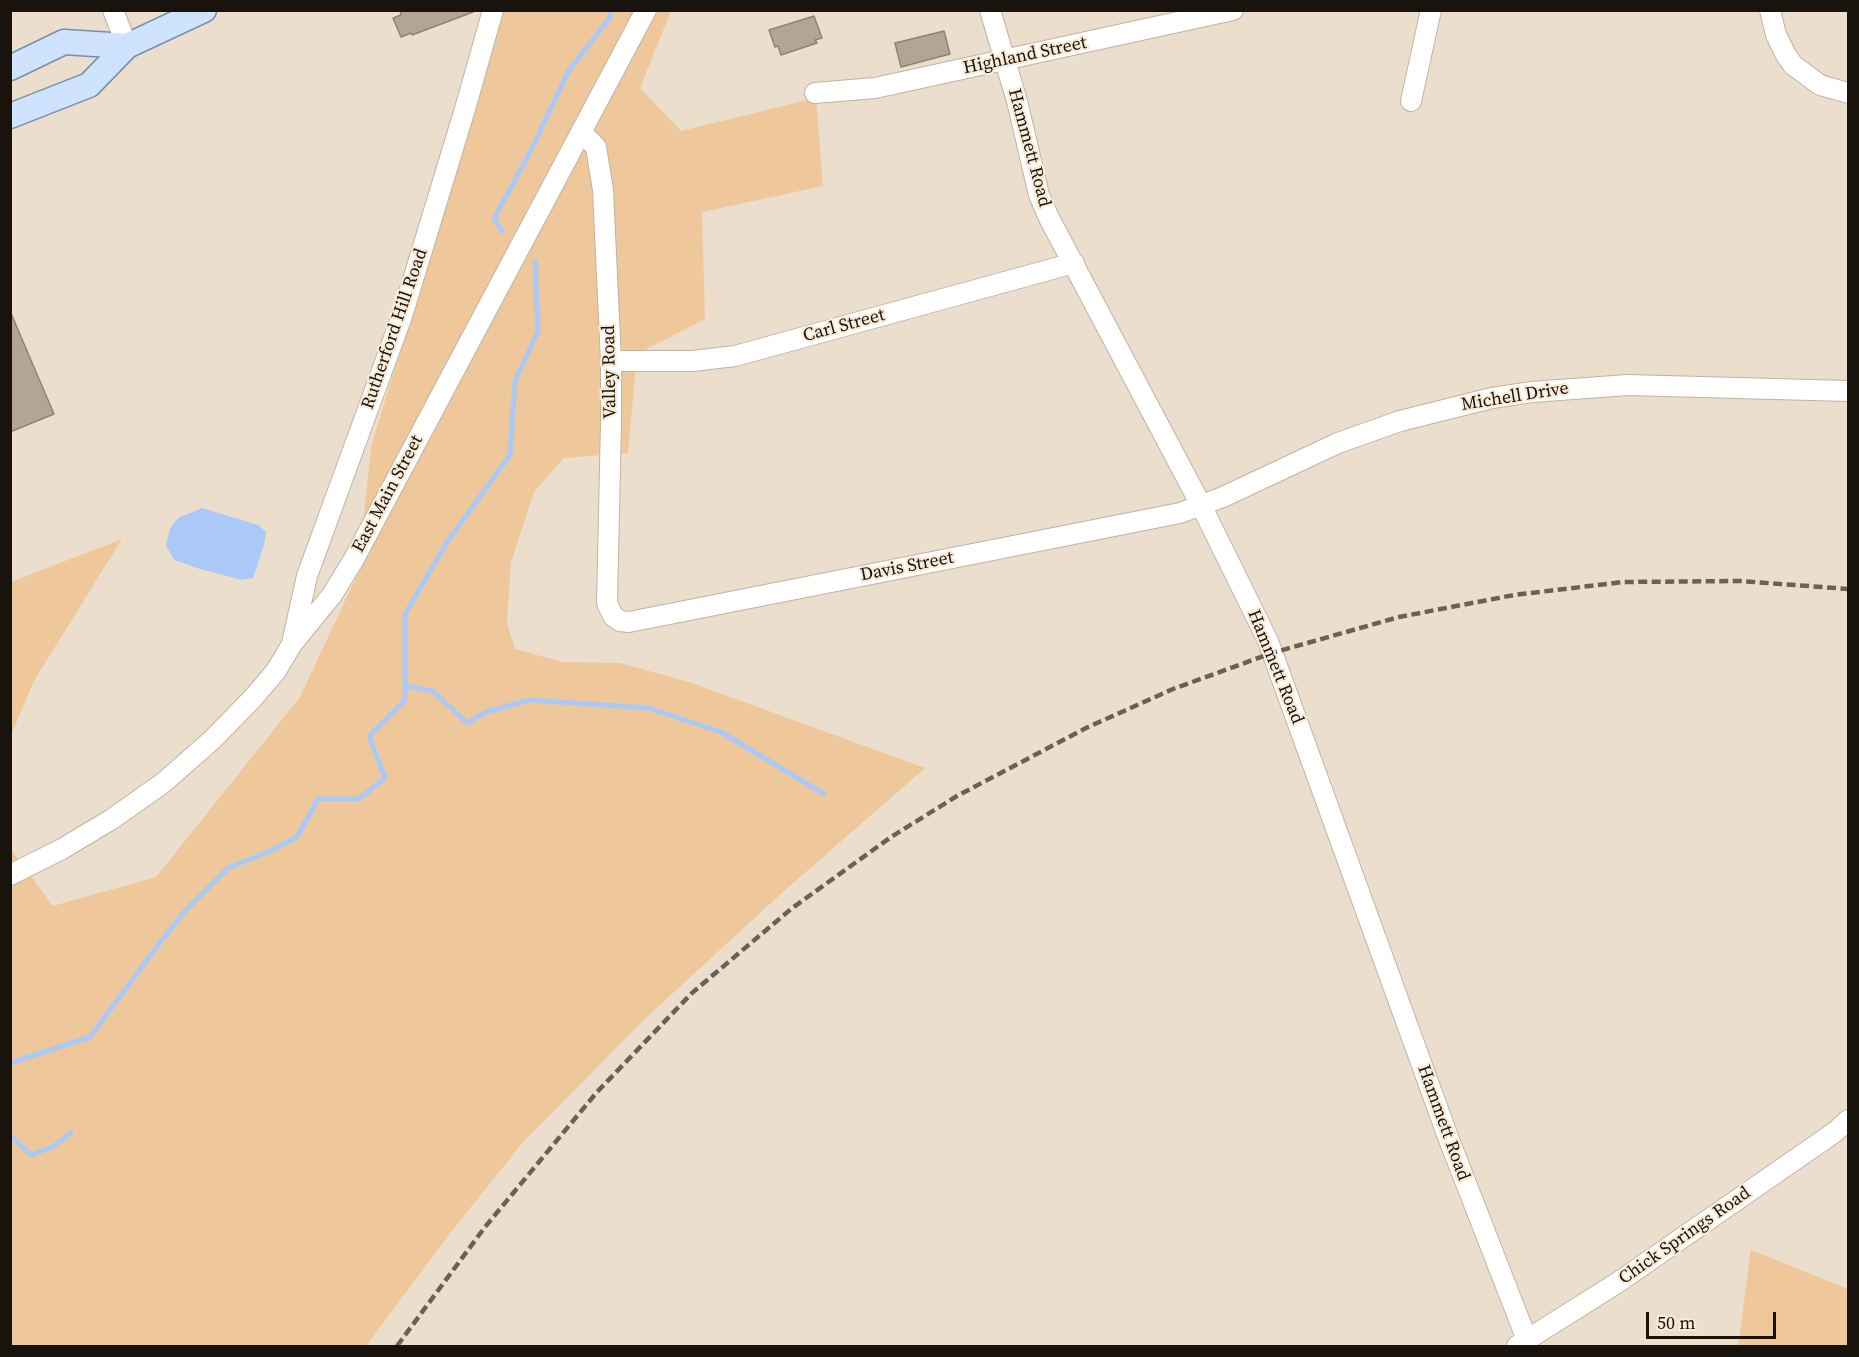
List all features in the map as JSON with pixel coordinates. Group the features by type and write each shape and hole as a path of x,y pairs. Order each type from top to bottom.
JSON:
{"main road":[{"path":"10,116 89,85 127,45 204,10"},
{"path":"10,68 64,42 127,45"}],"street":[{"path":"113,10 127,45"},
{"name":"Rutherford Hill Road","path":"292,644 307,576 402,316 493,10"},
{"name":"East Main Street","path":"10,875 92,831 162,783 212,740 253,698 276,670 292,644 332,596 354,559 646,10"},
{"name":"Hammett Road","path":"990,10 1039,195 1049,218 1201,505 1268,641 1522,1343"},
{"name":"Highland Street","path":"815,93 875,88 1233,10"},
{"path":"1411,100 1431,10"},
{"path":"1770,10 1776,35 1785,55 1793,65 1820,85 1848,93"},
{"name":"Valley Road","path":"581,132 596,147 603,190 611,361 607,603 613,616"},
{"name":"Carl Street","path":"611,361 693,361 735,356 1074,263"},
{"name":"Michell Drive","path":"1201,505 1338,443 1400,421 1491,398 1551,390 1629,385 1848,392"},
{"name":"Davis Street","path":"613,616 620,621 629,622 1180,513 1201,505"},
{"name":"Chick Springs Road","path":"1522,1343 1617,1283 1835,1132 1848,1120"}],"shaded area":[{"path":"503,11 671,11 640,88 681,131 816,98 823,186 702,212 705,319 637,354 628,453 564,458 534,492 511,562 507,623 515,649 562,662 620,663 689,682 925,768 784,891 647,1017 524,1141 451,1232 366,1346 11,1346 10,848 53,906 156,877 300,697 358,573 371,447"},
{"path":"122,539 35,679 11,735 11,582"},
{"path":"1751,1250 1848,1289 1848,1346 1738,1346"}],"water":[{"path":"202,508 258,525 266,532 253,578 242,580 174,560 166,545 170,529 178,518"}],"building":[{"path":"400,10 473,10 473,12 401,37 393,18 401,15"},
{"path":"814,16 822,38 815,40 817,43 781,55 778,46 775,47 769,30"},
{"path":"944,31 950,54 901,67 895,43"},
{"path":"10,311 54,414 10,432"}],"waterway":[{"path":"502,231 494,219 531,150 568,72 610,17 610,10"},
{"path":"10,1063 90,1037 185,911 228,868 297,837 318,799 359,799 385,778 369,736 405,700 405,614 447,542 510,455 515,381 538,331 535,261"},
{"path":"405,686 433,691 467,723 486,712 529,700 649,708 721,732 824,794"},
{"path":"10,1135 31,1155 54,1146 71,1133"}],"railway":[{"path":"397,1346 485,1227 597,1092 692,993 791,909 891,837 957,796 1086,728 1173,689 1272,653 1399,617 1514,595 1623,582 1740,581 1848,589"}]}
